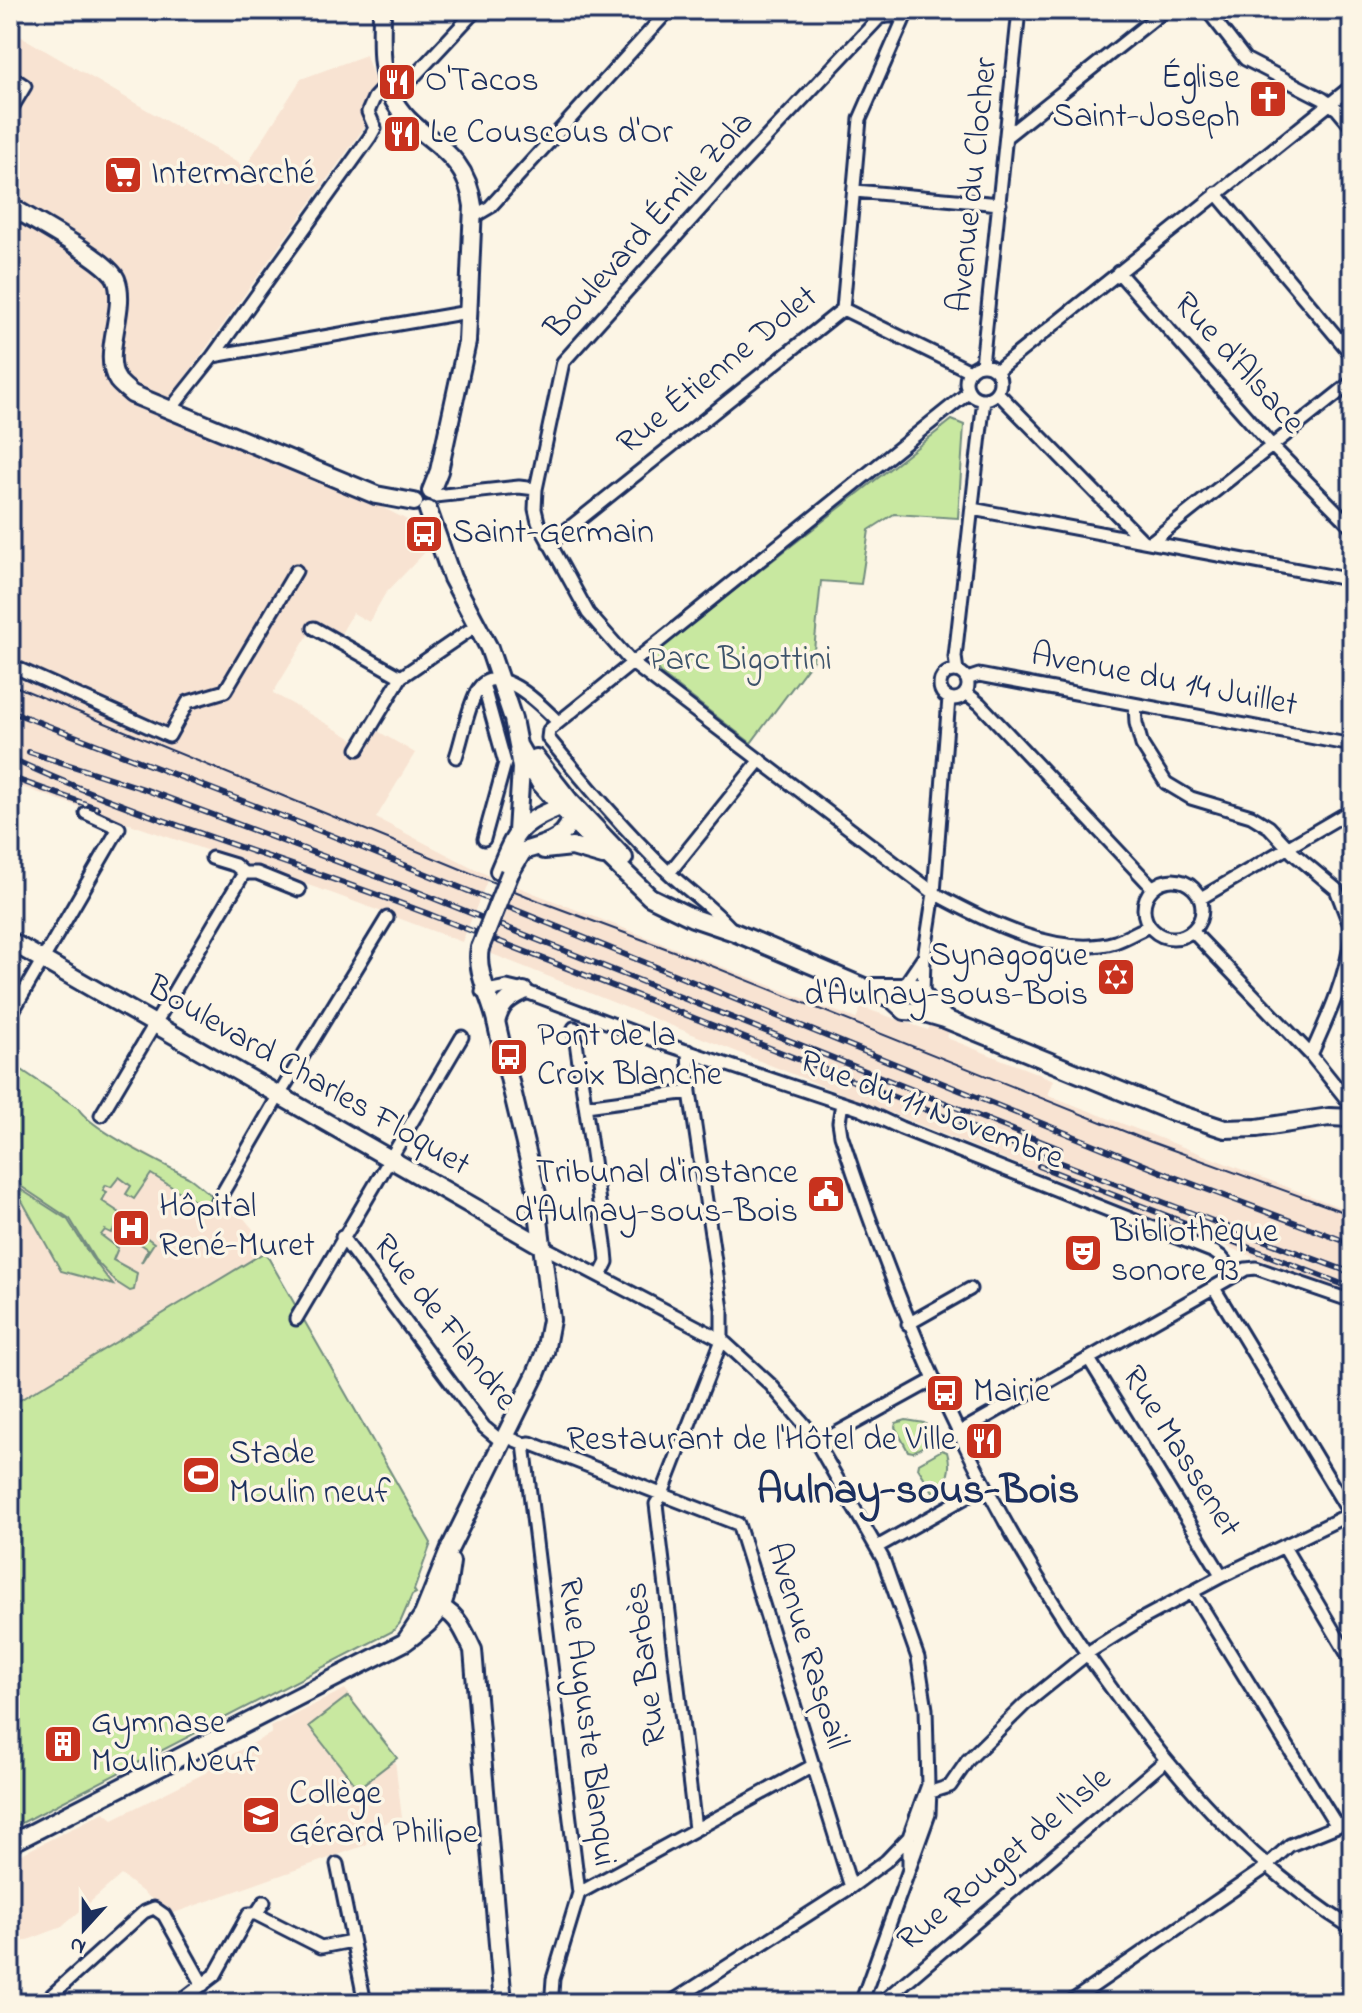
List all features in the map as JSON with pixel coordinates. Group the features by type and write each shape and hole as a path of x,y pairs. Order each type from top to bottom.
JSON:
{"street":[{"path":"382,10 382,59 390,91 408,119 447,150 461,169 471,194 473,217 467,342 453,416 439,471 427,500 452,578 489,648 505,763 484,839"},
{"path":"170,410 213,356 370,137 375,128 368,112 374,98 390,91 476,10"},
{"path":"473,217 490,207 669,10"},
{"name":"Avenue du Clocher","path":"982,365 1019,10"},
{"path":"1007,136 1165,10"},
{"path":"1207,10 1245,59 1330,104 1352,127"},
{"name":"Rue Étienne Dolet","path":"549,544 843,309 860,119 906,16"},
{"name":"Boulevard Émile Zola","path":"906,16 880,17 732,174 563,362 536,489 538,522 588,613 632,663 934,893 961,908 1055,944 1082,946 1114,942 1149,926"},
{"path":"10,76 25,86 10,111"},
{"path":"996,371 1352,86"},
{"path":"855,191 1000,204"},
{"path":"1216,193 1352,355"},
{"path":"10,206 102,262 115,278 119,298 113,350 116,380 132,394 376,495 427,500 519,487 536,489"},
{"name":"Rue d'Alsace","path":"1118,272 1272,446 1352,527"},
{"path":"843,309 970,371"},
{"path":"213,356 468,312"},
{"path":"982,365 996,371 1000,381 997,392 984,399 969,392 966,381 970,371 982,365"},
{"path":"1147,542 1352,382"},
{"path":"731,931 717,912 669,873 548,738 549,730 969,392"},
{"path":"997,392 1147,542"},
{"path":"966,693 967,679 957,671 955,657 984,399"},
{"path":"972,509 1352,580"},
{"path":"10,665 169,736 188,702 225,691 296,571"},
{"path":"358,749 401,677 477,625"},
{"path":"314,628 401,677"},
{"path":"957,671 948,672 942,679 942,692 949,698 958,698 966,693"},
{"name":"Avenue du 14 Juillet","path":"967,679 979,675 1352,745"},
{"path":"492,681 533,698 558,722"},
{"path":"492,681 537,760 572,810 609,858 650,897 693,918 859,985 898,991 913,986 924,1002 945,1019 1170,1111 1225,1129 1257,1128 1329,1117 1352,1118"},
{"path":"456,757 477,689 492,681"},
{"path":"966,693 980,704 1153,888"},
{"path":"924,1002 924,958 934,893 949,698"},
{"path":"1135,705 1142,745 1166,783 1191,798 1251,816 1269,827 1287,847 1336,889 1352,933 1348,962 1336,1000 1311,1055"},
{"path":"10,1844 405,1642 435,1604 450,1548 536,1374 549,1336 549,1298 538,1198 496,1022 471,961 508,867 517,832 521,768 513,719"},
{"path":"518,745 540,783 656,890 731,931"},
{"path":"669,873 760,760"},
{"path":"517,832 535,817 572,810"},
{"path":"508,867 523,851 562,836 572,810"},
{"path":"1201,898 1352,810"},
{"path":"10,1016 119,828 86,813"},
{"path":"508,867 572,847 609,858"},
{"path":"212,858 235,865 244,873 257,873 299,890"},
{"path":"101,1115 244,873"},
{"path":"1170,880 1180,881 1196,890 1201,898 1202,916 1193,932 1175,939 1156,933 1149,926 1144,910 1153,888 1170,880"},
{"path":"219,1199 387,918"},
{"path":"1193,932 1311,1055 1352,1106"},
{"name":"Boulevard Charles Floquet","path":"10,941 542,1246 722,1340 771,1385 802,1420 877,1547 918,1658 926,1709 929,1814 863,1997 881,2003"},
{"path":"898,991 924,958"},
{"name":"Rue du 11 Novembre","path":"483,992 507,987 524,991 842,1103 1214,1252 1235,1274"},
{"path":"496,1022 500,1007 524,991"},
{"path":"898,991 905,1011 924,1002"},
{"path":"483,992 537,1208"},
{"path":"574,1028 607,1262 600,1276"},
{"path":"296,1319 462,1037"},
{"path":"688,1051 690,1092 722,1309 722,1340"},
{"path":"586,1106 690,1092"},
{"path":"842,1103 839,1122 841,1135 875,1240 908,1324 984,1487 1086,1654 1188,1789 1267,1865 1352,1928"},
{"path":"506,1225 516,1224 537,1208"},
{"name":"Rue de Flandre","path":"342,1237 484,1427 503,1439"},
{"path":"958,1433 1246,1269 1256,1268 1352,1301"},
{"path":"930,1789 950,1786 968,1760 1025,1704 1086,1654 1140,1620 1222,1576 1351,1513 1214,1288"},
{"path":"908,1324 970,1289"},
{"name":"Rue Barbès","path":"695,1829 656,1504 722,1340"},
{"name":"Rue Massenet","path":"1089,1359 1222,1576"},
{"path":"817,1444 933,1380"},
{"name":"Avenue Raspail","path":"503,1439 530,1443 738,1524 851,1887"},
{"name":"Rue Auguste Blanqui","path":"524,1444 579,1893 553,1979 552,1993 556,2003"},
{"path":"877,1547 984,1487"},
{"path":"1284,1547 1352,1662"},
{"path":"1193,1593 1337,1826"},
{"path":"435,1604 457,1618 474,1656 503,2003"},
{"name":"Rue Rouget de l'Isle","path":"881,2003 1165,1761"},
{"path":"579,1893 814,1765"},
{"name":"Boulevard Charles Floquet","path":"909,1867 909,1837 930,1789"},
{"path":"1069,2003 1267,1865 1290,1845 1352,1820"},
{"path":"670,2003 851,1887 891,1856 909,1837"},
{"path":"891,1856 902,1857 909,1867"},
{"path":"337,1864 365,2003"},
{"path":"256,1914 264,1902"},
{"path":"43,2003 144,1912 154,1908 164,1915 203,1985"},
{"path":"178,2003 215,1975 249,1914 256,1914 321,1947 352,1941"}],"shaded area":[{"path":"10,30 245,167 301,79 366,55 382,103 158,415 370,501 421,530 429,548 385,594 369,622 353,613 339,637 319,623 312,623 310,632 273,693 365,746 376,730 415,753 376,818 489,876 462,942 334,894 10,783"},
{"path":"513,885 856,1019 861,1007 928,1030 932,1021 950,1028 947,1038 1054,1080 1048,1095 1352,1212 1352,1294 1193,1234 487,952"},
{"name":"Hôpital René-Muret","path":"10,1066 78,1108 83,1118 120,1142 135,1147 193,1180 202,1190 238,1211 266,1245 265,1252 10,1406"},
{"name":"Collège Gérard Philipe","path":"345,1689 397,1758 402,1818 369,1828 366,1845 171,1914 121,1875 62,1927 17,1944 10,1931 10,1860 104,1812 113,1819 207,1772 212,1765 272,1733 270,1727"}],"green space":[{"name":"Parc Bigottini","path":"952,420 964,425 958,518 894,514 869,530 861,584 821,581 813,660 751,743 661,674 648,658"},
{"path":"10,1062 78,1108 111,1136 188,1177 213,1196 205,1206 194,1210 192,1208 196,1202 151,1174 134,1199 126,1194 131,1186 119,1177 111,1187 106,1185 103,1190 107,1192 102,1201 154,1243 141,1263 148,1249 116,1227 111,1233 105,1230 101,1235 118,1248 113,1260 137,1273 134,1290 130,1291 116,1282 95,1260 70,1219 10,1179"},
{"path":"17,1187 68,1220 113,1285 61,1271"},
{"name":"Stade Moulin neuf","path":"265,1252 431,1543 414,1590 416,1593 393,1631 10,1829 10,1406"},
{"path":"906,1420 924,1423 936,1433 936,1439 913,1452 908,1451 895,1427 896,1423"},
{"path":"942,1450 947,1452 949,1470 943,1485 934,1493 918,1468 919,1463"},
{"path":"348,1696 397,1758 358,1788 309,1726"}],"tram line":[{"path":"10,684 539,901 692,958 1151,1142 1352,1215"}],"railway":[{"path":"10,711 328,834 1174,1177 1352,1244"},
{"path":"29,752 144,789 413,890 1060,1149"},
{"path":"10,758 168,822 436,917 1008,1142 1352,1273"},
{"path":"10,777 97,808"},
{"path":"1039,1166 1352,1288"}],"place":[{"name":"O'Tacos","path":"397,82"},
{"name":"Église Saint-Joseph","path":"1268,99"},
{"name":"Le Couscous d'Or","path":"402,134"},
{"name":"Intermarché","path":"123,175"},
{"name":"Saint-Germain","path":"424,534"},
{"name":"Synagogue d'Aulnay-sous-Bois","path":"1116,977"},
{"name":"Pont de la Croix Blanche","path":"509,1057"},
{"name":"Tribunal d'instance d'Aulnay-sous-Bois","path":"826,1194"},
{"name":"Hôpital René-Muret","path":"131,1228"},
{"name":"Bibliothèque sonore 93","path":"1083,1253"},
{"name":"Mairie","path":"945,1393"},
{"name":"Restaurant de l'Hôtel de Ville","path":"984,1441"},
{"name":"Stade Moulin neuf","path":"201,1475"},
{"name":"Gymnase Moulin Neuf","path":"63,1744"},
{"name":"Collège Gérard Philipe","path":"261,1815"}],"district":[{"name":"Aulnay-sous-Bois","path":"918,1491"}]}
